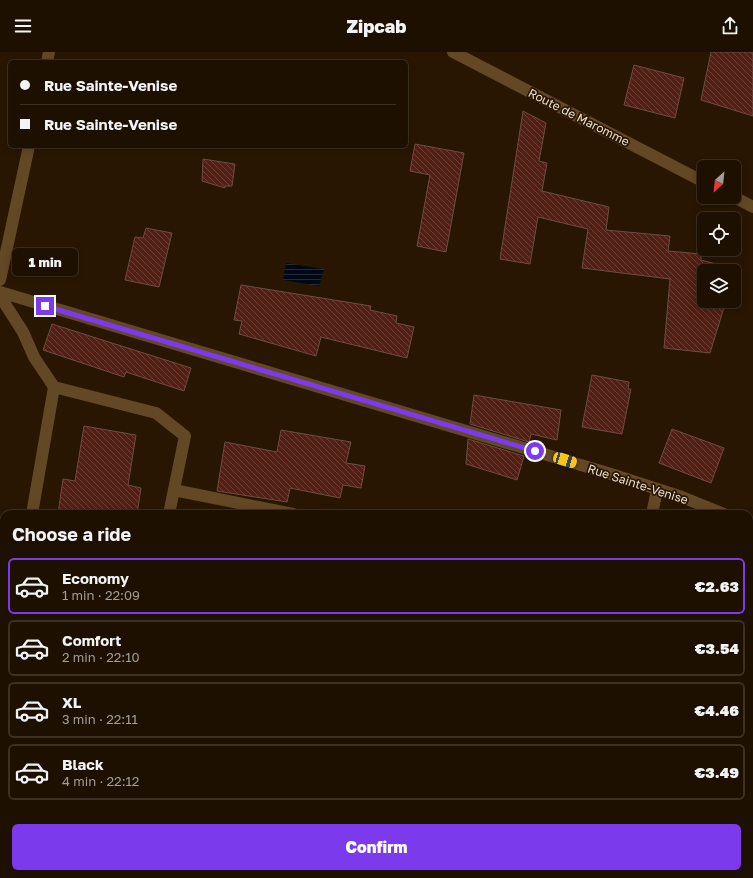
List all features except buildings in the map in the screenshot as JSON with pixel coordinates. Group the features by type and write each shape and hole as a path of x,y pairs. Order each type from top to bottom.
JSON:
{"street":[{"name":"Route de Maromme","path":"453,52 697,178"},
{"path":"0,280 29,148"},
{"path":"741,201 753,207"},
{"name":"Rue Sainte-Venise","path":"0,292 604,472 682,497 714,510"},
{"path":"0,296 23,332 34,358 54,387 156,413 186,436 170,510"},
{"path":"33,510 54,387"},
{"path":"174,490 273,510"},
{"path":"653,510 657,490"}],"water":[{"path":"286,263 324,269 319,286 283,280"}],"route":[{"path":"45,306 535,451"}]}
